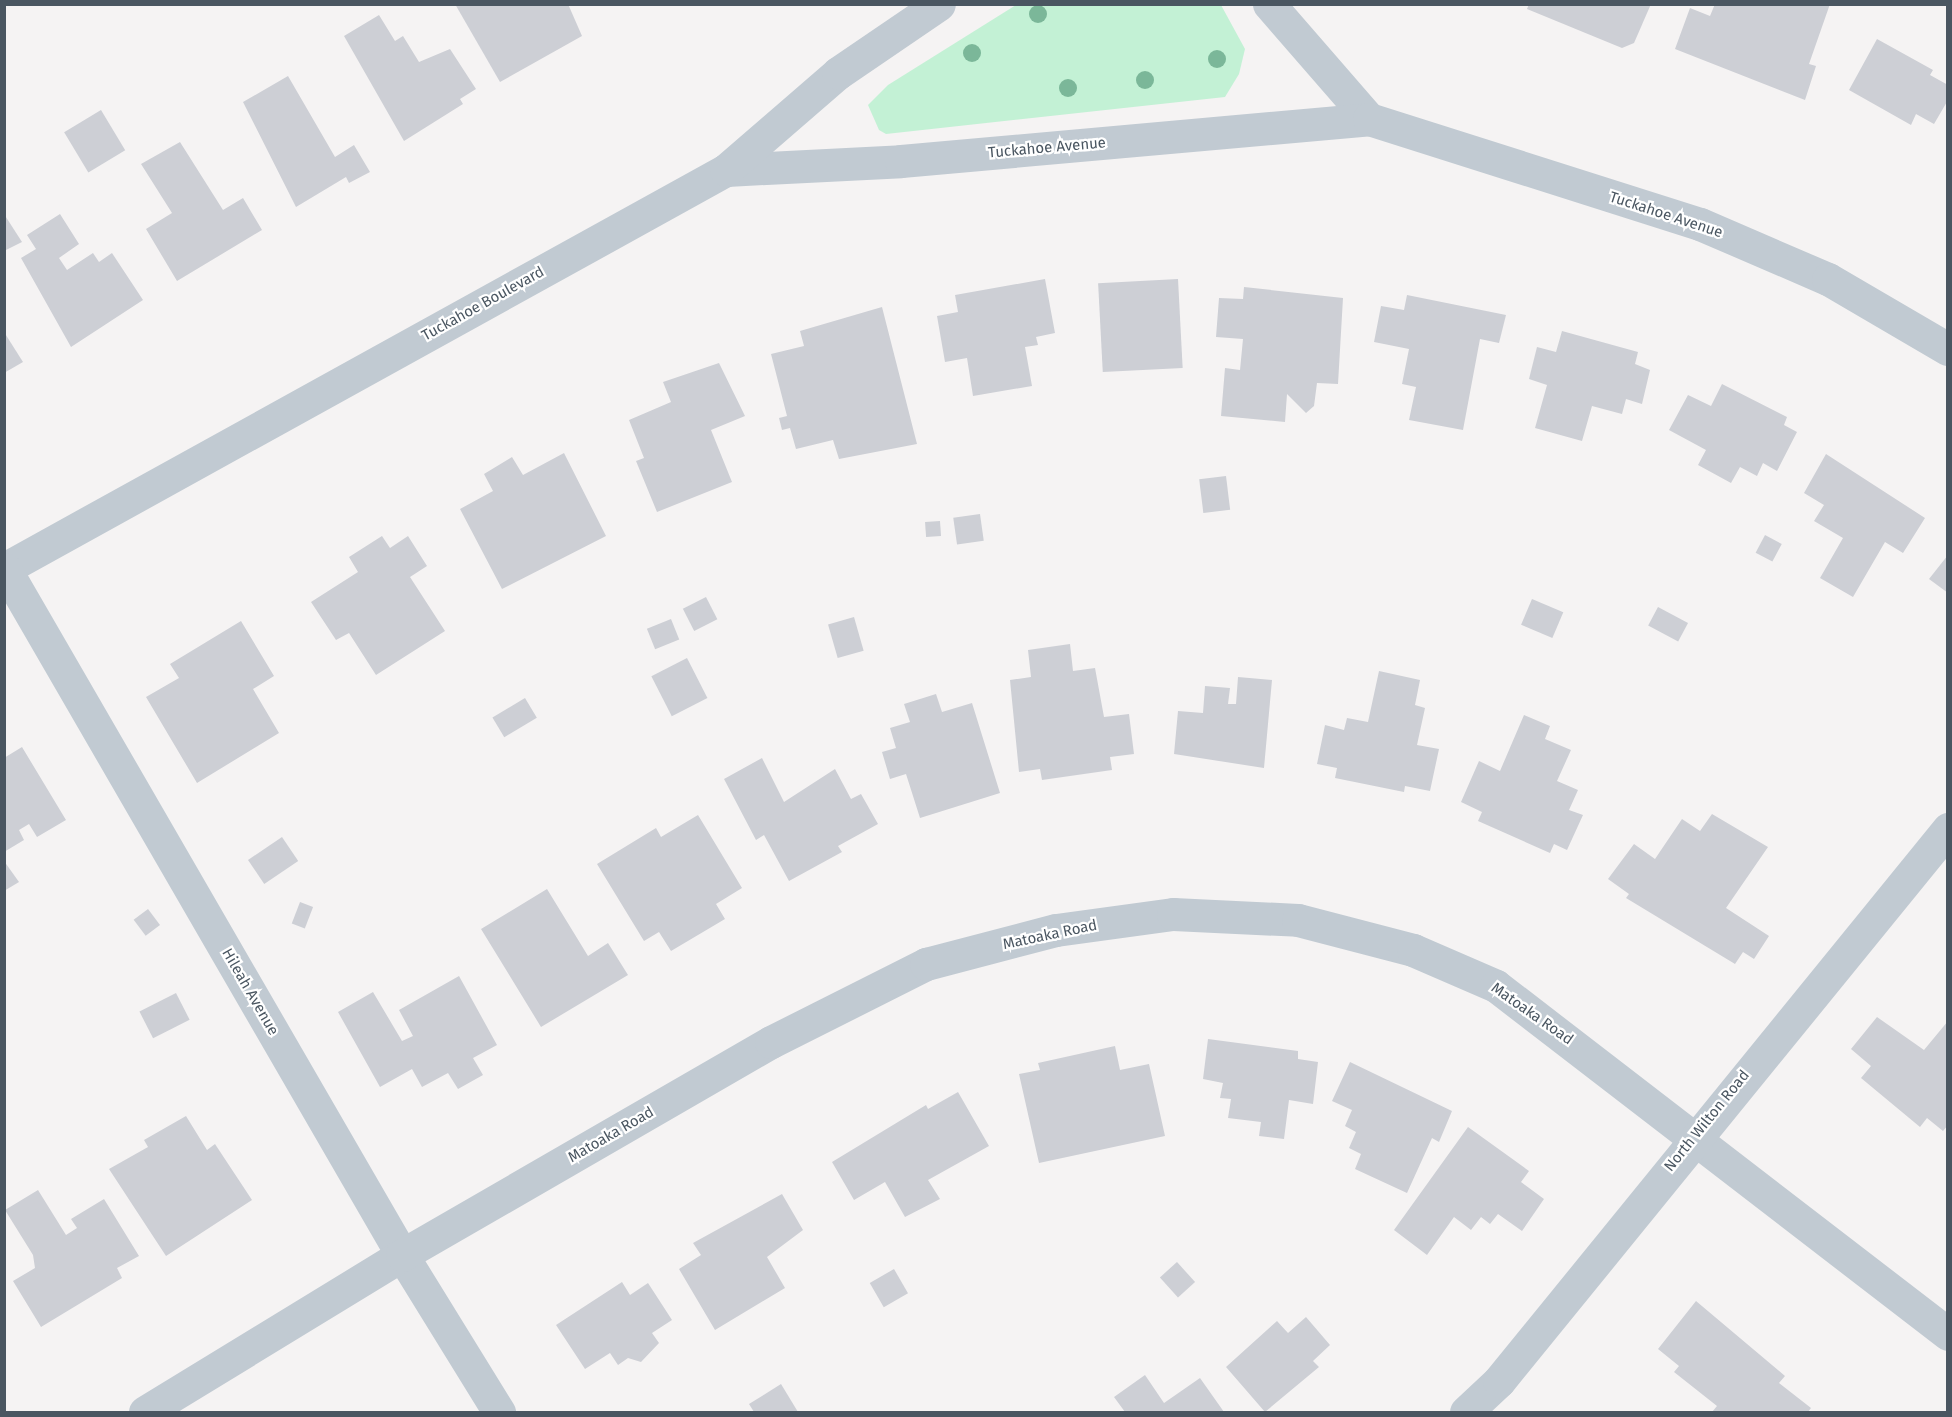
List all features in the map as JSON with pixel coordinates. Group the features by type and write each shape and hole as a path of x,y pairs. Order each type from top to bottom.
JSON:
{"street":[{"name":"Tuckahoe Boulevard","path":"5,569 726,170 838,73 939,4"},
{"path":"1269,4 1369,119"},
{"name":"Tuckahoe Avenue","path":"726,170 902,161 1369,119 1700,224 1828,279 1947,349"},
{"name":"Hileah Avenue","path":"5,569 402,1255 499,1413"},
{"name":"North Wilton Road","path":"1466,1413 1499,1381 1695,1134 1947,829"},
{"name":"Matoaka Road","path":"145,1413 402,1255 771,1042 926,964 1056,930 1173,914 1298,920 1444,964 1496,986 1695,1134 1947,1334"}],"green space":[{"path":"1016,5 1221,5 1245,49 1239,74 1225,97 886,134 879,130 868,105 888,85"}],"building":[{"path":"455,4 568,4 582,36 500,82"},
{"path":"1529,4 1651,4 1634,43 1622,48 1527,9"},
{"path":"1715,4 1830,4 1809,64 1816,66 1805,100 1675,49 1690,8 1710,16"},
{"path":"379,15 395,41 403,36 419,62 450,49 476,89 460,99 463,104 404,141 344,36"},
{"path":"1877,39 1933,70 1930,75 1948,85 1948,100 1934,124 1916,114 1911,125 1849,90"},
{"path":"288,76 335,157 354,145 370,172 349,183 346,177 296,207 243,102"},
{"path":"101,110 125,150 88,172 64,132"},
{"path":"180,142 223,210 243,198 262,230 177,281 146,229 172,213 141,164"},
{"path":"4,214 22,242 4,251"},
{"path":"60,214 79,244 59,258 67,270 93,253 99,262 112,253 143,300 71,347 21,258 36,249 27,235"},
{"path":"1045,279 1055,333 1036,337 1038,345 1025,347 1032,386 973,396 967,358 945,362 937,316 958,312 955,295"},
{"path":"1178,279 1183,368 1103,372 1098,283"},
{"path":"1244,287 1343,298 1338,384 1317,383 1314,406 1306,413 1287,394 1285,422 1221,416 1225,368 1240,370 1243,339 1216,337 1219,298 1243,299"},
{"path":"1407,295 1506,315 1499,343 1480,339 1463,430 1409,420 1416,387 1402,384 1409,349 1374,342 1381,306 1404,310"},
{"path":"882,307 917,444 839,459 833,440 796,449 790,428 782,430 779,418 787,416 771,354 804,346 800,331"},
{"path":"1562,331 1638,352 1635,364 1650,370 1642,404 1626,399 1622,414 1592,406 1582,441 1535,428 1547,385 1529,379 1537,347 1556,352"},
{"path":"4,332 23,362 4,373"},
{"path":"719,363 745,416 711,430 732,482 657,512 636,461 644,458 629,420 671,402 663,382"},
{"path":"1722,384 1787,417 1784,425 1797,432 1777,471 1763,463 1757,476 1740,467 1731,483 1698,465 1706,450 1669,430 1688,395 1711,406"},
{"path":"564,453 606,536 502,589 460,509 493,491 484,474 512,457 523,475"},
{"path":"1826,454 1925,518 1903,553 1885,542 1853,597 1820,578 1843,538 1814,521 1824,505 1804,493"},
{"path":"1226,476 1230,510 1203,513 1199,479"},
{"path":"980,514 984,541 957,544 953,518"},
{"path":"940,521 941,536 926,537 925,522"},
{"path":"1765,535 1782,544 1772,562 1756,553"},
{"path":"382,536 390,548 408,536 427,566 410,577 445,631 376,675 349,633 336,640 311,602 358,572 349,557"},
{"path":"1948,555 1948,593 1929,579"},
{"path":"706,597 717,619 694,631 683,609"},
{"path":"1532,599 1563,612 1552,638 1521,625"},
{"path":"1658,607 1688,623 1678,642 1648,626"},
{"path":"854,617 864,651 838,658 828,624"},
{"path":"671,619 679,639 655,649 647,629"},
{"path":"241,621 274,676 253,689 279,733 197,783 146,697 179,678 170,664"},
{"path":"1070,644 1073,671 1095,668 1104,717 1129,714 1134,754 1110,757 1112,770 1042,780 1040,769 1019,772 1010,680 1031,677 1028,650"},
{"path":"687,658 707,698 672,716 651,676"},
{"path":"1379,671 1420,680 1415,705 1425,708 1417,745 1439,749 1430,791 1405,786 1404,792 1335,778 1337,768 1317,764 1325,725 1344,730 1347,718 1368,722"},
{"path":"1238,677 1272,680 1264,768 1174,754 1178,711 1203,713 1205,686 1230,688 1228,704 1236,704"},
{"path":"936,694 942,712 972,703 1000,793 920,818 906,774 890,779 882,752 896,748 890,728 910,722 904,704"},
{"path":"525,698 537,718 504,737 492,718"},
{"path":"1524,715 1550,726 1545,739 1571,750 1557,781 1578,790 1569,810 1583,815 1567,850 1554,844 1550,853 1478,821 1482,812 1461,802 1479,761 1500,771"},
{"path":"22,747 66,820 37,837 29,824 19,830 24,840 4,852 4,758"},
{"path":"762,758 784,802 835,769 851,799 861,794 878,824 838,846 842,852 789,881 764,835 756,840 724,779"},
{"path":"1712,814 1768,847 1726,908 1769,936 1754,959 1743,952 1735,964 1626,898 1629,894 1608,879 1634,844 1655,859 1682,819 1700,831"},
{"path":"698,815 742,888 716,904 725,919 671,951 659,932 644,941 597,864 656,828 661,837"},
{"path":"282,837 298,861 264,884 248,860"},
{"path":"4,861 19,882 4,891"},
{"path":"547,889 588,956 608,943 628,975 541,1027 481,929"},
{"path":"300,902 313,907 305,928 292,923"},
{"path":"148,909 160,925 146,936 134,920"},
{"path":"459,976 497,1045 473,1058 483,1075 458,1089 448,1073 422,1087 412,1069 380,1087 338,1012 373,992 402,1041 413,1036 399,1010"},
{"path":"176,993 190,1020 153,1038 139,1012"},
{"path":"1877,1017 1924,1050 1948,1021 1948,1125 1943,1131 1927,1118 1920,1127 1861,1078 1871,1066 1851,1049"},
{"path":"1208,1039 1298,1051 1298,1059 1318,1062 1313,1104 1289,1100 1284,1139 1259,1136 1261,1122 1228,1118 1231,1099 1220,1098 1223,1083 1203,1079"},
{"path":"1115,1046 1120,1070 1149,1064 1165,1136 1039,1163 1019,1074 1040,1070 1038,1063"},
{"path":"1350,1062 1452,1111 1439,1142 1432,1138 1407,1193 1355,1169 1361,1154 1349,1148 1356,1132 1345,1126 1352,1110 1332,1101"},
{"path":"958,1092 989,1146 928,1180 940,1199 905,1217 885,1182 854,1200 832,1162 926,1105 928,1109"},
{"path":"186,1116 207,1150 215,1144 252,1200 166,1256 109,1169 148,1147 144,1140"},
{"path":"1468,1127 1529,1171 1521,1182 1544,1199 1522,1231 1498,1214 1490,1224 1481,1217 1471,1230 1454,1217 1427,1255 1394,1230"},
{"path":"38,1190 66,1235 77,1228 71,1219 104,1199 139,1256 117,1268 122,1278 41,1327 13,1281 35,1268 33,1255 5,1210"},
{"path":"782,1194 803,1230 767,1257 785,1288 715,1330 679,1269 701,1255 693,1243"},
{"path":"1177,1262 1195,1282 1178,1297 1160,1277"},
{"path":"894,1269 908,1293 884,1307 870,1283"},
{"path":"622,1282 630,1295 648,1283 672,1320 652,1333 659,1343 641,1362 628,1358 618,1365 610,1353 585,1369 556,1325"},
{"path":"1696,1301 1785,1376 1779,1383 1811,1408 1808,1412 1712,1412 1717,1406 1674,1372 1679,1366 1658,1349"},
{"path":"1306,1317 1330,1345 1313,1361 1319,1367 1265,1412 1226,1367 1277,1321 1288,1333"},
{"path":"1145,1375 1164,1403 1200,1378 1224,1412 1125,1412 1114,1397"},
{"path":"781,1384 798,1412 754,1412 749,1404"}]}
